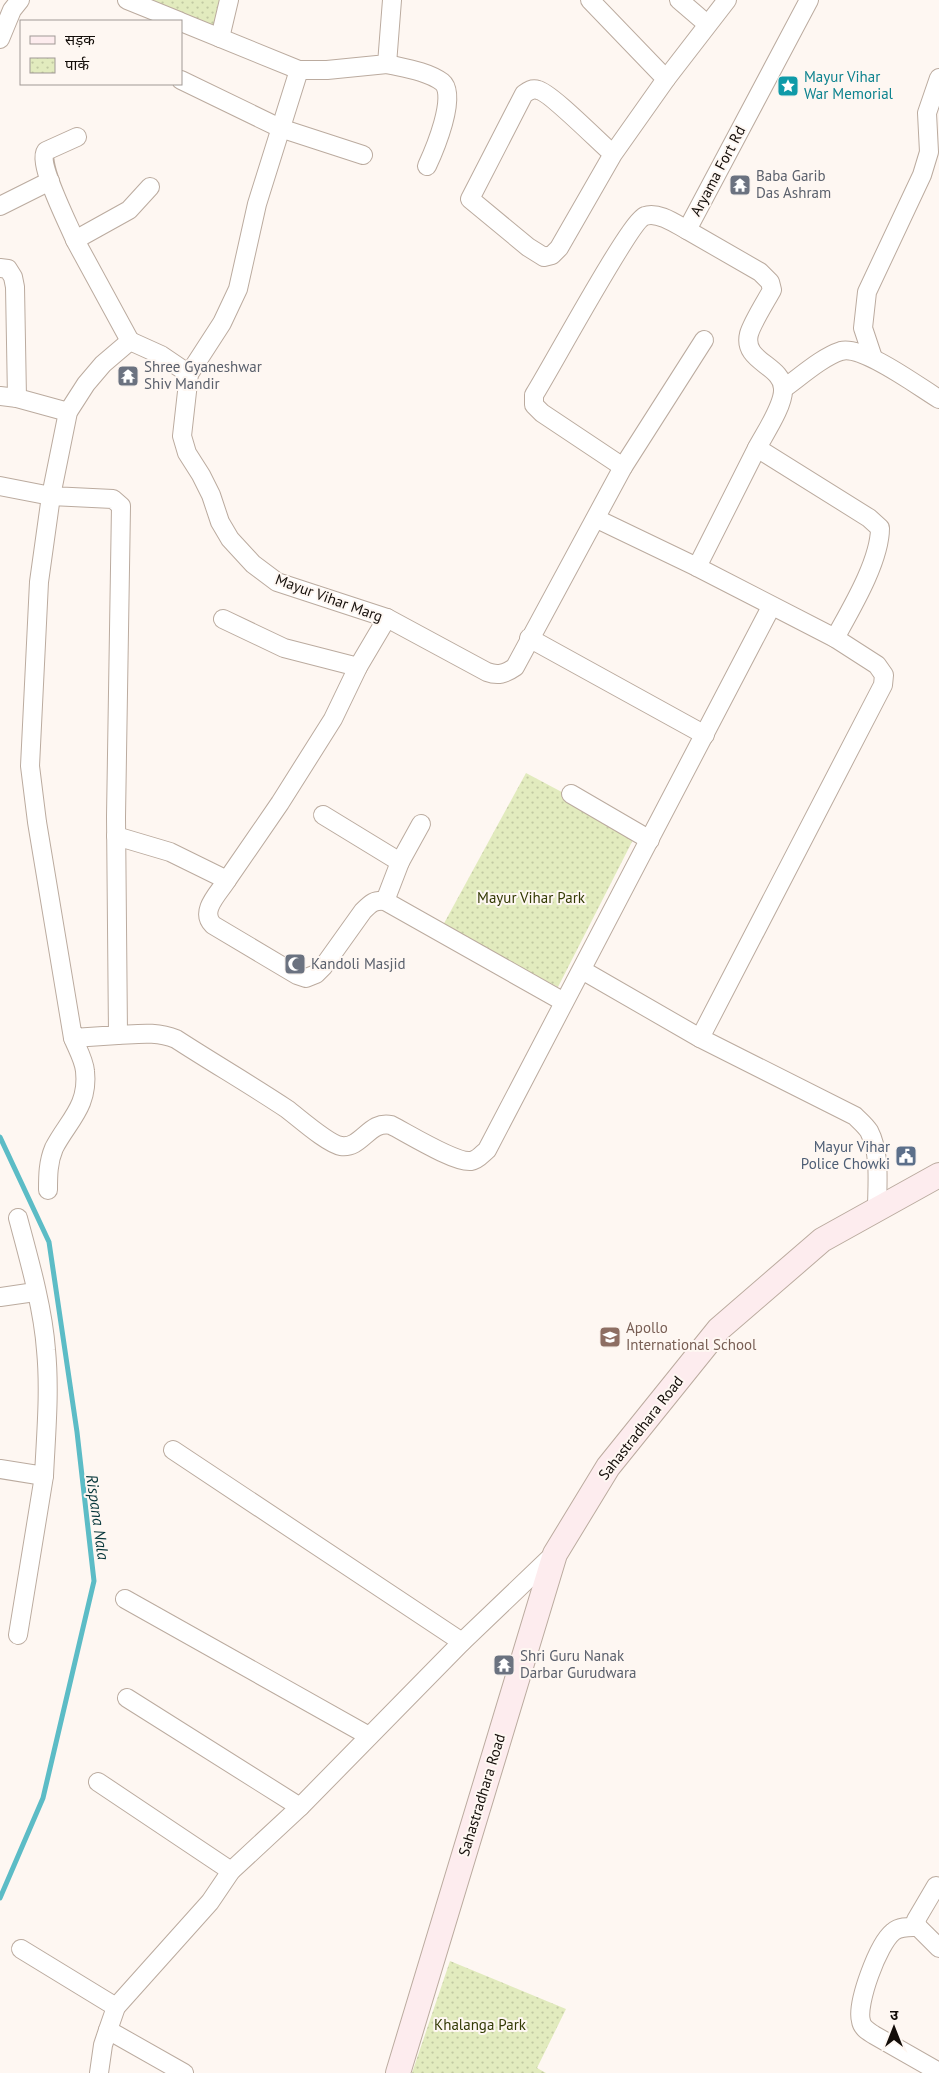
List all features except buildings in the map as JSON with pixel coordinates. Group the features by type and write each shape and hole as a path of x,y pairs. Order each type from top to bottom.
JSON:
{"main road":[{"name":"Sahastradhara Road","path":"398,2073 554,1554 608,1467 719,1329 822,1240 939,1176"}],"street":[{"path":"0,39 12,10 20,0"},
{"path":"127,0 175,20"},
{"path":"220,38 229,0"},
{"path":"387,64 392,0"},
{"path":"590,0 666,78"},
{"path":"679,0 707,24"},
{"path":"613,154 550,97 536,89 529,90 524,94 470,198 528,247 544,257 552,255 559,248 613,154 666,78 727,0"},
{"name":"Aryama Fort Rd","path":"783,389 781,378 751,352 749,334 772,290 770,282 760,272 687,230 809,0"},
{"path":"182,23 299,70 327,70 387,64 431,76 444,84 447,91 440,138 427,166"},
{"path":"77,137 46,151 43,155 43,163 76,240 130,341 161,355 189,374 222,323 238,289 257,204 299,70"},
{"path":"873,358 864,328 867,292 922,175 929,152 927,113 939,78"},
{"path":"182,80 280,128 363,156"},
{"path":"0,206 50,181"},
{"path":"76,240 129,210 150,187"},
{"path":"623,467 542,413 534,405 534,395 618,251 641,217 648,214 658,216 687,230"},
{"path":"0,268 8,269 11,272 15,287 8,397 68,412"},
{"path":"704,340 623,467 597,519 529,638 705,735"},
{"path":"48,1190 48,1169 54,1149 74,1120 84,1096 85,1070 73,1038 37,822 30,766 39,582 51,496 68,412 97,371 130,341"},
{"path":"697,568 782,399 783,389 830,356 843,350 856,351 873,358 939,399"},
{"name":"Mayur Vihar Marg","path":"189,374 182,436 186,453 201,475 211,495 220,522 230,539 254,564 277,582 387,618 487,672 497,675 508,672 515,667 529,638"},
{"path":"757,448 869,518 880,528 880,541 871,564 835,638"},
{"path":"0,486 51,496 113,499 121,506 116,836 118,1035"},
{"path":"597,519 835,638 877,665 884,675 883,685 700,1038"},
{"path":"73,1038 147,1033 166,1035 176,1039 287,1110 331,1142 341,1146 353,1145 374,1127 385,1124 458,1159 471,1161 478,1158 487,1150 705,735 770,607"},
{"path":"387,618 358,667 333,719 280,803 207,911 208,920 213,925 297,975 306,978 316,974 323,967 370,904 374,901 385,901 564,1002"},
{"path":"222,619 284,648 358,667"},
{"path":"571,794 650,840"},
{"path":"323,815 400,862"},
{"path":"385,901 400,862 421,824"},
{"path":"116,836 170,852 228,880"},
{"path":"582,970 700,1038 855,1116 868,1129 873,1142 877,1164 877,1210"},
{"path":"18,1218 36,1292 46,1350 47,1412 44,1476 18,1635"},
{"path":"0,1297 36,1292"},
{"path":"173,1450 462,1642"},
{"path":"0,1469 44,1476"},
{"path":"100,2073 103,2045 116,2007 210,1902 231,1871 300,1807 462,1642 554,1554"},
{"path":"125,1599 369,1736"},
{"path":"127,1698 300,1807"},
{"path":"98,1782 231,1871"},
{"path":"938,1885 917,1916 918,1927 939,1948"},
{"path":"918,1927 894,1931 885,1940 873,1964 860,2020 866,2030 939,2072"},
{"path":"22,1949 116,2007"},
{"path":"108,2030 184,2073"}],"green space":[{"path":"151,0 220,0 214,28"},
{"name":"Mayur Vihar Park","path":"526,773 637,832 558,987 442,927"},
{"name":"Khalanga Park","path":"450,1961 566,2009 537,2068 546,2073 412,2073"}],"waterway":[{"name":"Rispana Nala","path":"0,1137 49,1242 77,1432 94,1581 43,1798 0,1898"}],"place":[{"name":"Mayur Vihar War Memorial","path":"788,86"},
{"name":"Baba Garib Das Ashram","path":"740,185"},
{"name":"Shree Gyaneshwar Shiv Mandir","path":"128,376"},
{"name":"Kandoli Masjid","path":"295,964"},
{"name":"Mayur Vihar Police Chowki","path":"906,1156"},
{"name":"Apollo International School","path":"610,1337"},
{"name":"Shri Guru Nanak Darbar Gurudwara","path":"504,1665"}]}
